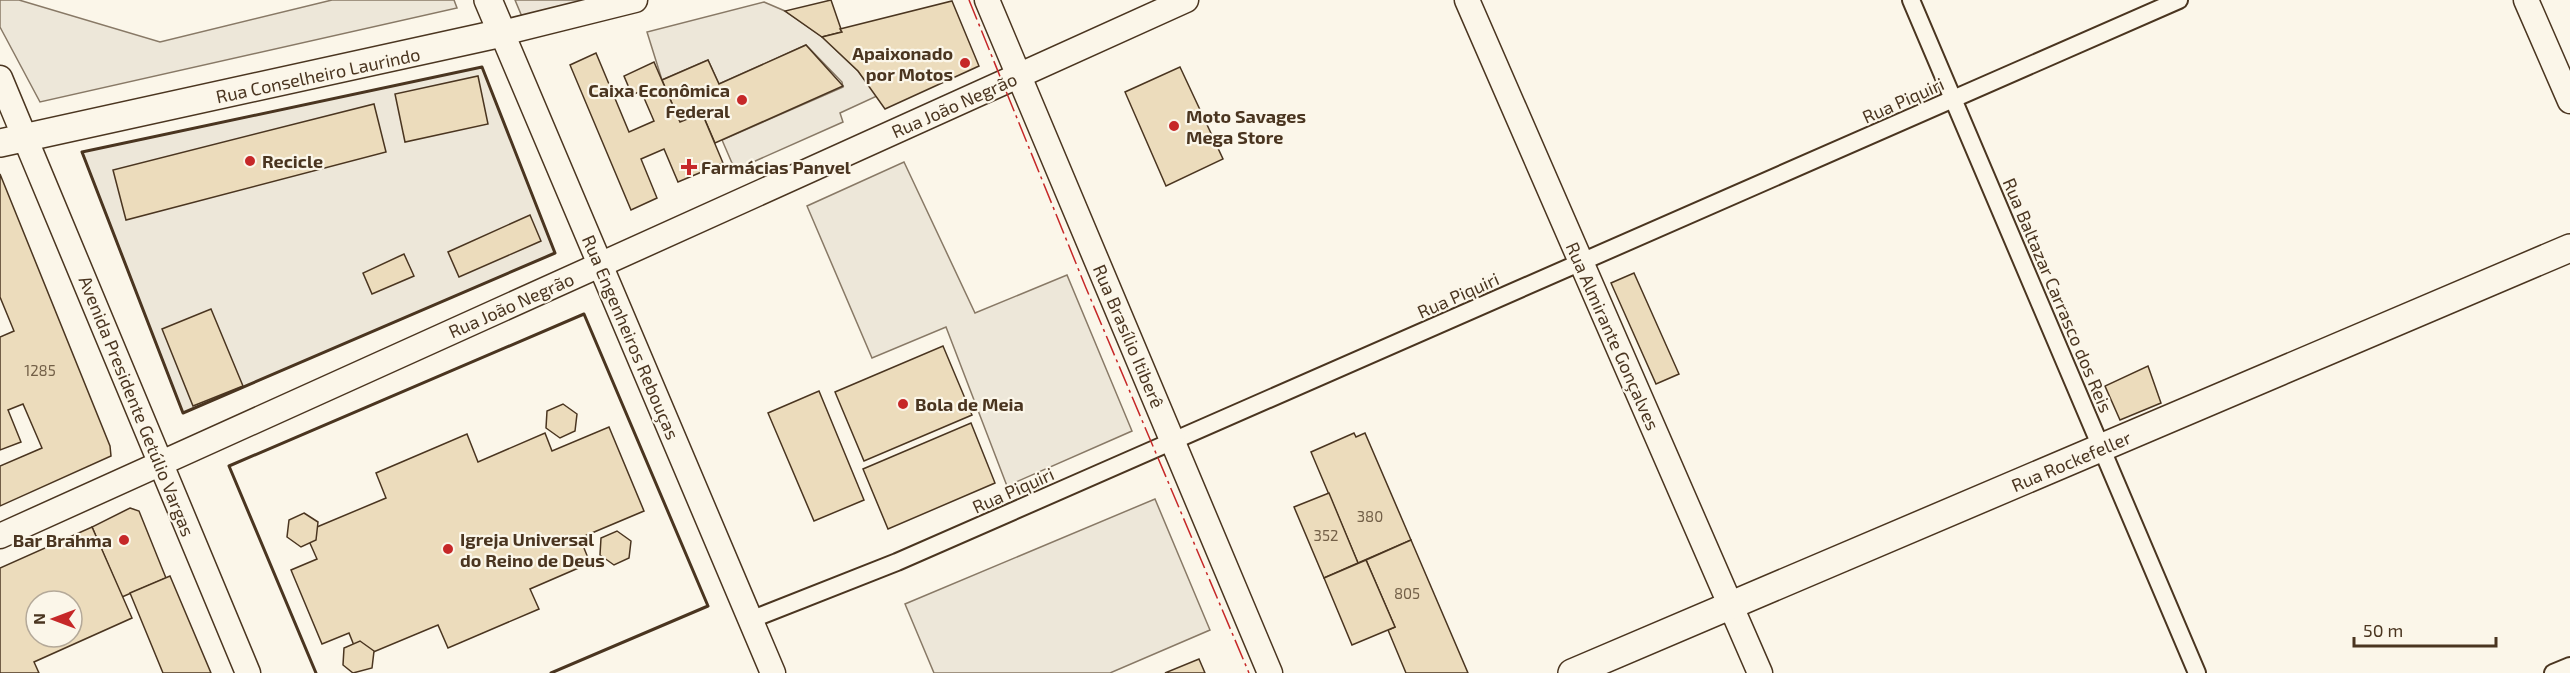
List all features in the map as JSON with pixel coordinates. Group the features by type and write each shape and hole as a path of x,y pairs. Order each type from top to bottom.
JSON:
{"main road":[{"name":"Rua Engenheiros Rebouças","path":"488,0 773,673"},
{"name":"Rua Conselheiro Laurindo","path":"0,143 27,139 502,33 635,0"},
{"name":"Rua Brasílio Itiberê","path":"987,0 1270,673"},
{"name":"Rua João Negrão","path":"0,536 1186,0"},
{"name":"Rua Almirante Gonçalves","path":"1467,0 1760,673"},
{"path":"2526,0 2570,101"},
{"name":"Avenida Presidente Getúlio Vargas","path":"0,78 248,673"},
{"name":"Rua Rockefeller","path":"1572,673 2570,248"}],"street":[{"name":"Rua Baltazar Carrasco dos Reis","path":"1911,0 2197,673"},
{"name":"Rua Piquiri","path":"750,620 897,562 2179,0"},
{"path":"2553,673 2570,666"}],"shaded area":[{"path":"0,0 19,0 160,42 332,0 454,0 457,8 40,102 0,27"},
{"path":"515,0 596,0 523,19"},
{"path":"764,2 785,11 822,37 858,71 877,96 840,113 843,122 735,170 722,140 843,87 842,82 806,45 719,84 708,60 662,80 647,32"},
{"path":"482,67 555,253 183,413 82,152"},
{"path":"904,162 975,313 1067,275 1132,431 1007,486 946,327 872,358 807,206"},
{"path":"1155,499 1210,630 1110,673 934,673 905,604"}],"building":[{"path":"831,0 842,32 822,37 785,11"},
{"path":"952,1 979,66 885,109 858,71 822,37 842,32 840,29"},
{"name":"Caixa Econômica Federal","path":"806,45 843,86 715,143 702,113 680,122 662,80 708,60 719,84"},
{"path":"596,53 629,132 654,121 641,91 632,95 624,76 654,62 680,122 702,113 723,163 678,182 664,149 641,159 657,198 631,210 570,65"},
{"name":"Moto Savages Mega Store","path":"1180,67 1223,159 1166,186 1125,92"},
{"path":"478,76 488,124 405,142 395,94"},
{"name":"Recicle","path":"374,104 386,152 126,220 113,170"},
{"path":"0,174 110,446 111,456 0,506 0,466 42,448 23,404 8,410 21,442 0,450 0,337 14,331 0,297"},
{"path":"530,215 541,241 459,277 448,252"},
{"path":"404,254 414,276 372,294 363,273"},
{"path":"1634,273 1679,374 1656,384 1611,283"},
{"path":"211,309 243,386 193,406 162,329"},
{"name":"Bola de Meia","path":"943,346 972,415 864,461 835,392"},
{"path":"2148,366 2161,403 2120,420 2105,386"},
{"path":"819,391 864,500 814,521 768,413"},
{"path":"563,404 577,414 575,431 560,438 546,428 547,411"},
{"path":"971,423 995,483 888,529 863,469"},
{"name":"Igreja Universal do Reino de Deus","path":"609,427 644,511 580,538 590,563 530,589 539,609 448,648 438,625 359,658 349,633 322,644 291,570 317,559 305,532 386,498 376,473 467,434 478,462 545,433 552,451"},
{"path":"1354,433 1356,437 1365,433 1411,540 1358,563 1311,452"},
{"path":"1329,493 1358,563 1324,578 1294,507"},
{"name":"Bar Brahma","path":"130,508 139,511 166,578 122,597 92,527"},
{"path":"304,513 318,522 316,540 301,547 287,537 289,520"},
{"path":"92,527 132,618 84,640 84,589 24,589 24,649 63,649 34,662 39,673 0,673 0,568"},
{"path":"617,531 631,541 629,558 614,565 600,555 601,538"},
{"path":"1411,540 1468,673 1406,673 1388,630 1395,627 1366,560"},
{"path":"1366,560 1395,627 1352,645 1324,578"},
{"path":"170,576 211,673 163,673 130,593"},
{"path":"360,641 374,651 372,668 353,673 343,665 344,648"},
{"path":"1199,659 1205,673 1165,673"}],"wall":[{"path":"482,67 555,253 183,413 82,152 482,67"},
{"path":"316,673 229,466 584,314 708,606 551,673"}],"power":[{"path":"969,0 1086,288 1249,673"}],"place":[{"name":"Apaixonado por Motos","path":"965,63"},
{"name":"Caixa Econômica Federal","path":"742,100"},
{"name":"Moto Savages Mega Store","path":"1174,126"},
{"name":"Recicle","path":"250,161"},
{"name":"Farmácias Panvel","path":"689,167"},
{"name":"Bola de Meia","path":"903,404"},
{"name":"Bar Brahma","path":"124,540"},
{"name":"Igreja Universal do Reino de Deus","path":"448,549"}]}
